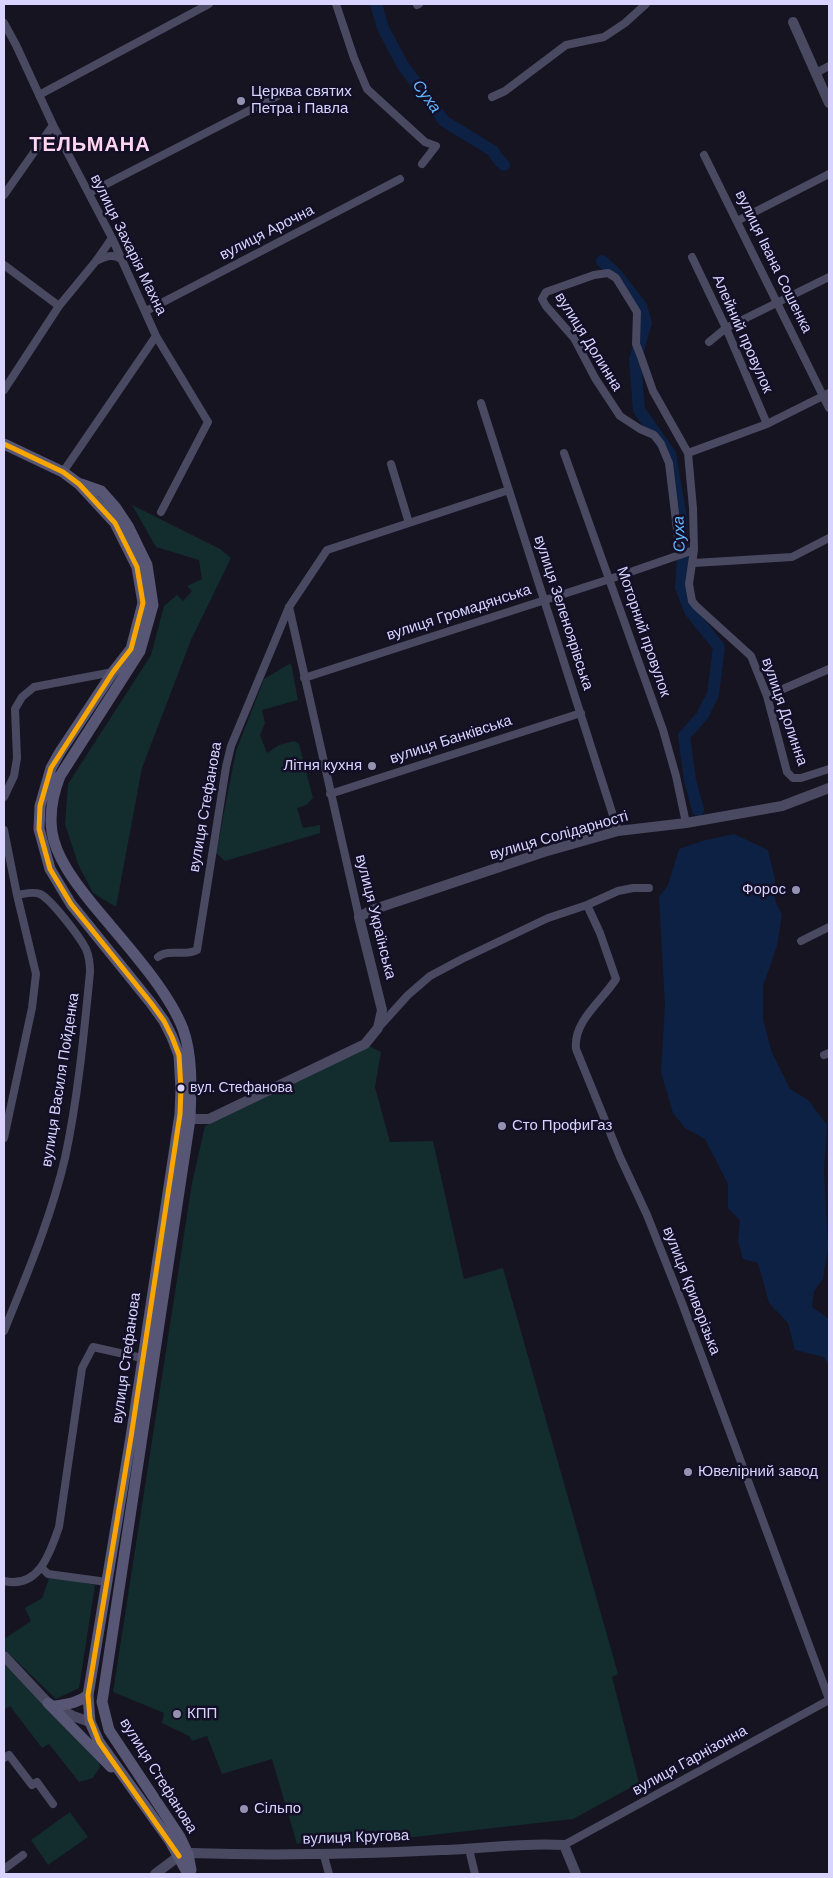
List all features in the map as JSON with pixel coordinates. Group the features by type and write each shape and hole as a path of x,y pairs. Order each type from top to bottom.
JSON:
{"main road":[{"path":"4,444 63,472 79,484 115,523 137,567 143,603 131,649 113,672"},
{"name":"вулиця Стефанова","path":"79,484 101,491 128,526 147,565 153,605 140,651 60,776 53,795 52,831 57,848 75,882 154,980 179,1020 188,1046 190,1065 185,1116 102,1702 106,1724 180,1837 184,1855"},
{"name":"вулиця Стефанова","path":"90,1722 88,1695 142,1358 185,1116 179,1055 164,1021 71,904 50,869 39,829 40,806 51,768 113,672"},
{"path":"52,1704 72,1703 82,1700 88,1695"},
{"path":"52,1704 101,1758 128,1781"},
{"path":"90,1722 106,1724"},
{"path":"90,1722 99,1742 184,1855 190,1874"}],"street":[{"path":"39,94 209,4"},
{"path":"336,4 354,58 367,89 425,142 436,146 422,164"},
{"path":"492,98 505,91 566,45 604,37 646,4"},
{"path":"793,22 829,103"},
{"name":"вулиця Захарія Махна","path":"4,23 53,125 112,238 156,336 208,422 162,512"},
{"path":"816,73 829,66"},
{"path":"89,193 289,90"},
{"path":"4,195 53,125"},
{"name":"вулиця Івана Сошенка","path":"704,155 826,394 829,408"},
{"path":"737,221 829,174"},
{"name":"вулиця Арочна","path":"146,311 400,179"},
{"path":"4,390 59,306 96,261 112,238"},
{"path":"96,261 110,255 121,259"},
{"name":"Алейний провулок","path":"692,256 726,328 767,424"},
{"path":"4,265 59,306"},
{"name":"вулиця Долинна","path":"680,556 670,463 654,435 640,429 620,416 574,338 546,306 542,299 546,292 608,273 616,278 637,312 636,344 653,391 688,453 693,508 694,562 689,584 692,601 751,656 767,696 787,772 793,778 801,778 829,769"},
{"path":"709,342 726,328 829,277"},
{"path":"63,472 156,336"},
{"path":"688,453 767,424 826,394"},
{"name":"вулиця Зеленоярівська","path":"481,403 618,831"},
{"name":"Моторний провулок","path":"564,453 663,730 676,776 686,823"},
{"path":"391,464 409,523"},
{"path":"289,607 327,550 509,490"},
{"path":"694,562 792,556 829,538"},
{"name":"вулиця Громадянська","path":"304,678 680,556 693,550"},
{"name":"вулиця Українська","path":"289,607 330,794 382,1010 378,1028"},
{"name":"вулиця Стефанова","path":"158,957 164,953 192,953 197,950 231,746 289,607"},
{"path":"767,696 829,669"},
{"path":"4,797 14,776 17,758 15,709 22,697 34,687 113,672"},
{"name":"вулиця Банківська","path":"330,794 581,713"},
{"name":"вулиця Солідарності","path":"359,917 372,910 544,852 618,831 686,823 782,806 829,788"},
{"path":"4,830 16,895 36,974 32,1008 4,1138"},
{"path":"185,1116 209,1119 365,1044 408,995 430,976 548,918 586,905 618,890 649,888"},
{"name":"вулиця Василя Пойденка","path":"4,1331 46,1226 65,1157 80,1064 90,972 89,958 82,943 48,900 39,894 16,895"},
{"name":"вулиця Криворізька","path":"586,905 600,933 616,979 577,1032 575,1040 576,1049 620,1157 647,1215 682,1303 829,1700"},
{"path":"801,941 829,927"},
{"path":"4,1580 14,1583 30,1577 42,1568 59,1527 82,1368 93,1347 142,1358"},
{"path":"42,1568 48,1574 107,1582"},
{"path":"4,1656 52,1704 73,1716 90,1722"},
{"name":"вулиця Гарнізонна","path":"564,1845 829,1700"},
{"path":"5,1754 32,1785 38,1782 53,1804"},
{"name":"вулиця Кругова","path":"184,1855 324,1856 469,1849 543,1843 564,1845"},
{"path":"564,1845 576,1874"},
{"path":"469,1849 475,1874"},
{"path":"4,1869 23,1855"},
{"path":"155,1874 184,1855"},
{"path":"324,1856 329,1874"}],"green space":[{"path":"132,505 220,549 231,558 191,640 142,768 116,907 93,893 78,864 65,824 68,784 151,655 164,606 177,595 183,601 192,591 187,586 202,579 199,560 156,547"},
{"path":"291,663 298,700 262,710 265,723 260,735 267,753 279,745 294,741 299,744 313,798 306,805 297,808 303,828 320,825 320,833 225,861 216,853 236,751 264,679"},
{"path":"369,1046 381,1052 375,1087 390,1142 433,1141 464,1279 503,1268 618,1674 612,1677 639,1783 573,1819 397,1839 315,1845 310,1840 297,1844 272,1759 222,1774 207,1736 192,1741 189,1736 162,1723 164,1713 113,1692 192,1183 205,1126"},
{"path":"50,1576 95,1585 79,1688 56,1699 4,1649 4,1639 31,1621 25,1608 42,1598"},
{"path":"4,1663 99,1762 100,1767 93,1778 79,1782 49,1744 42,1748 10,1706 5,1709"},
{"path":"70,1812 88,1837 48,1865 31,1840"}],"water":[{"path":"734,834 768,850 775,879 775,900 782,915 777,946 763,986 763,1019 772,1053 790,1089 808,1100 827,1125 824,1170 828,1248 823,1279 814,1291 812,1307 829,1319 829,1366 824,1357 795,1350 788,1323 769,1303 758,1263 743,1259 738,1241 740,1220 728,1208 728,1184 705,1139 685,1128 673,1113 661,1072 665,1005 659,897 668,885 679,849 702,841"}],"waterway":[{"name":"Суха","path":"376,4 383,28 402,64 444,121 493,151 504,165"},
{"name":"Суха","path":"602,261 616,274 641,306 646,323 635,360 639,410 670,454 681,518 683,556 681,587 690,611 719,647 713,694 702,716 684,736 690,780 698,810"}],"transit line":[{"path":"4,444 63,472 79,484 115,523 137,567 143,603 131,649 113,672 51,768 40,806 39,829 50,869 71,904 164,1021 179,1055 180,1114 131,1437 88,1695 90,1719 99,1742 179,1856"}],"place":[{"name":"Церква святих Петра і Павла","path":"241,101"},
{"name":"Літня кухня","path":"372,766"},
{"name":"Форос","path":"796,890"},
{"name":"вул. Стефанова","path":"181,1088"},
{"name":"Сто ПрофиГаз","path":"502,1126"},
{"name":"Ювелірний завод","path":"688,1472"},
{"name":"КПП","path":"177,1714"},
{"name":"Сільпо","path":"244,1809"}],"district":[{"name":"ТЕЛЬМАНА","path":"90,146"}]}
